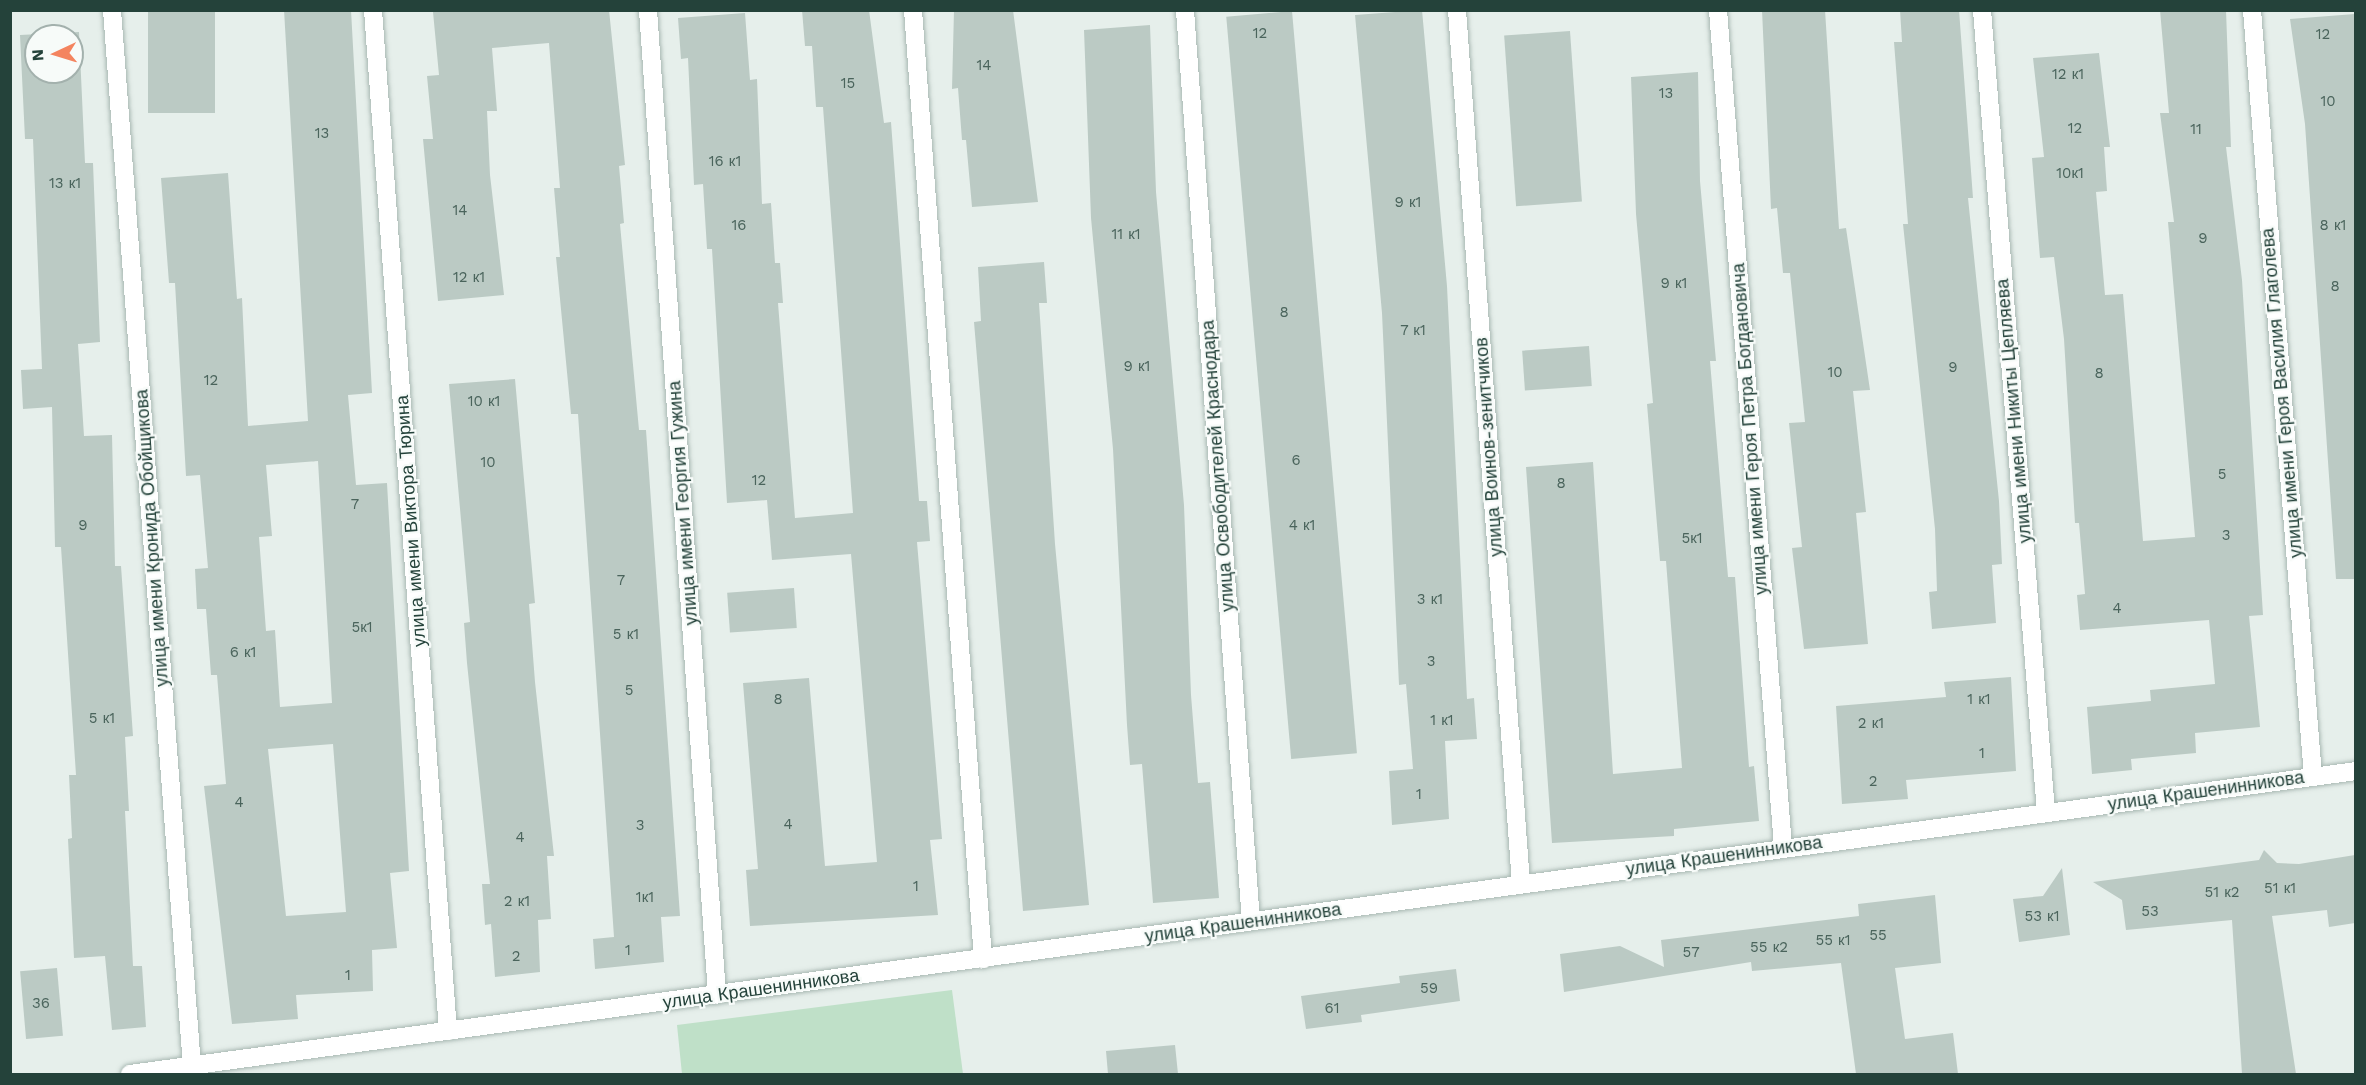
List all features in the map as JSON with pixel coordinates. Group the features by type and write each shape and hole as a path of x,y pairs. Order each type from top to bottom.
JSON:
{"street":[{"name":"улица имени Кронида Обойщикова","path":"112,10 192,1066"},
{"name":"улица имени Виктора Тюрина","path":"374,10 448,1031"},
{"name":"улица имени Георгия Гужина","path":"648,10 717,995"},
{"path":"913,10 982,959"},
{"name":"улица Освободителей Краснодара","path":"1185,10 1251,921"},
{"name":"улица Воинов-зенитчиков","path":"1457,10 1521,884"},
{"name":"улица имени Героя Петра Богдановича","path":"1718,10 1783,848"},
{"name":"улица имени Никиты Цепляева","path":"1982,10 2046,812"},
{"name":"улица имени Героя Василия Глаголева","path":"2252,10 2313,776"},
{"name":"улица Крашенинникова","path":"130,1074 2355,771"}],"green space":[{"path":"952,990 963,1074 682,1074 677,1025"}],"building":[{"path":"148,10 215,10 215,113 148,113"},
{"path":"284,10 351,10 372,393 348,395 356,485 387,483 409,871 390,873 397,948 372,950 373,991 296,995 298,1019 232,1024 204,786 226,784 217,675 211,675 206,609 197,609 195,569 208,568 200,475 186,476 175,283 169,283 161,178 228,173 237,299 242,298 248,426 308,421","holes":["318,461 332,703 280,707 275,630 266,631 259,537 272,536 266,465","333,744 346,912 286,916 268,749"]},
{"path":"609,10 625,165 619,166 624,223 620,224 639,430 646,430 680,916 661,917 664,962 595,969 593,939 614,937 578,414 571,414 556,257 560,257 554,188 560,188 549,43 492,48 497,111 487,111 490,175 504,295 438,301 423,139 433,139 427,76 439,75 433,12"},
{"path":"802,10 869,10 884,123 891,122 919,501 927,501 930,541 917,542 942,839 930,840 938,915 750,926 746,870 758,869 743,683 809,678 825,866 877,862 851,554 772,560 767,500 727,503 712,249 707,249 703,184 694,185 688,58 681,59 678,18 745,13 750,80 757,79 762,204 771,203 775,263 780,263 783,303 778,303 795,518 853,513 823,107 816,107 812,46 805,46"},
{"path":"954,10 1013,10 1038,202 972,207 966,140 962,140 958,88 952,89"},
{"path":"1422,10 1447,286 1467,699 1474,698 1477,739 1445,741 1449,819 1392,825 1389,771 1413,769 1406,684 1399,685 1382,313 1355,15"},
{"path":"1762,10 1825,10 1839,229 1846,228 1870,390 1853,391 1866,512 1856,513 1868,644 1804,649 1792,548 1802,547 1789,423 1805,422 1790,273 1783,273 1777,208 1771,209"},
{"path":"1900,10 1959,10 1973,198 1968,198 1999,501 2002,564 1992,565 1996,623 1932,629 1929,592 1937,591 1935,529 1903,224 1908,224 1894,42 1902,42"},
{"path":"2160,10 2226,10 2231,147 2226,147 2242,280 2263,615 2249,616 2260,727 2195,733 2196,753 2131,759 2132,770 2092,774 2087,707 2151,701 2150,690 2215,684 2209,620 2080,630 2077,595 2085,594 2079,523 2075,523 2064,339 2054,257 2040,258 2032,158 2044,157 2033,58 2099,53 2110,147 2104,147 2107,191 2096,192 2105,295 2123,294 2143,541 2195,537 2168,222 2174,222 2160,113 2169,113"},
{"path":"1292,11 1357,753 1291,759 1226,17"},
{"path":"2355,14 2355,579 2336,579 2305,124 2290,19"},
{"path":"1150,25 1156,192 1184,505 1191,695 1198,783 1210,782 1219,898 1153,903 1142,764 1130,765 1113,449 1091,218 1084,30"},
{"path":"1570,31 1582,202 1516,206 1504,36"},
{"path":"20,35 24,35 24,84 81,84 85,163 93,163 100,342 78,344 84,436 112,435 115,566 121,566 133,736 125,737 129,811 125,811 133,966 142,966 146,1027 112,1030 105,956 74,958 68,839 72,838 69,775 76,775 61,547 55,547 52,407 23,409 21,370 42,369 33,139 25,139"},
{"path":"1698,72 1700,181 1716,361 1710,361 1728,577 1735,577 1749,767 1754,766 1759,821 1674,829 1674,836 1552,843 1526,467 1593,462 1613,774 1682,768 1666,561 1660,561 1647,404 1653,403 1636,214 1631,77"},
{"path":"1044,262 1047,303 1039,303 1055,544 1089,905 1023,911 974,322 981,321 978,267"},
{"path":"1589,346 1592,386 1525,391 1522,351"},
{"path":"515,379 535,603 529,604 535,682 554,856 547,856 551,919 538,920 540,972 495,977 491,924 485,925 482,884 490,884 467,663 464,623 470,622 449,384"},
{"path":"794,588 797,628 730,633 727,593"},
{"path":"2011,677 2016,771 1906,780 1908,799 1842,804 1836,706 1946,697 1944,682"},
{"path":"2264,850 2277,863 2299,864 2355,855 2355,923 2329,927 2327,910 2272,916 2296,1074 2242,1074 2232,920 2126,930 2122,900 2093,882 2259,860"},
{"path":"2062,868 2070,935 2019,942 2013,899 2043,896"},
{"path":"1935,895 1941,963 1895,968 1905,1039 1953,1033 1958,1074 1856,1074 1841,963 1752,971 1751,962 1564,992 1560,954 1620,946 1664,967 1661,940 1859,916 1858,904"},
{"path":"57,968 63,1036 26,1039 20,971"},
{"path":"1456,969 1460,1001 1361,1015 1362,1022 1306,1029 1301,996 1400,983 1399,976"},
{"path":"1175,1045 1178,1074 1108,1074 1106,1051"}]}
